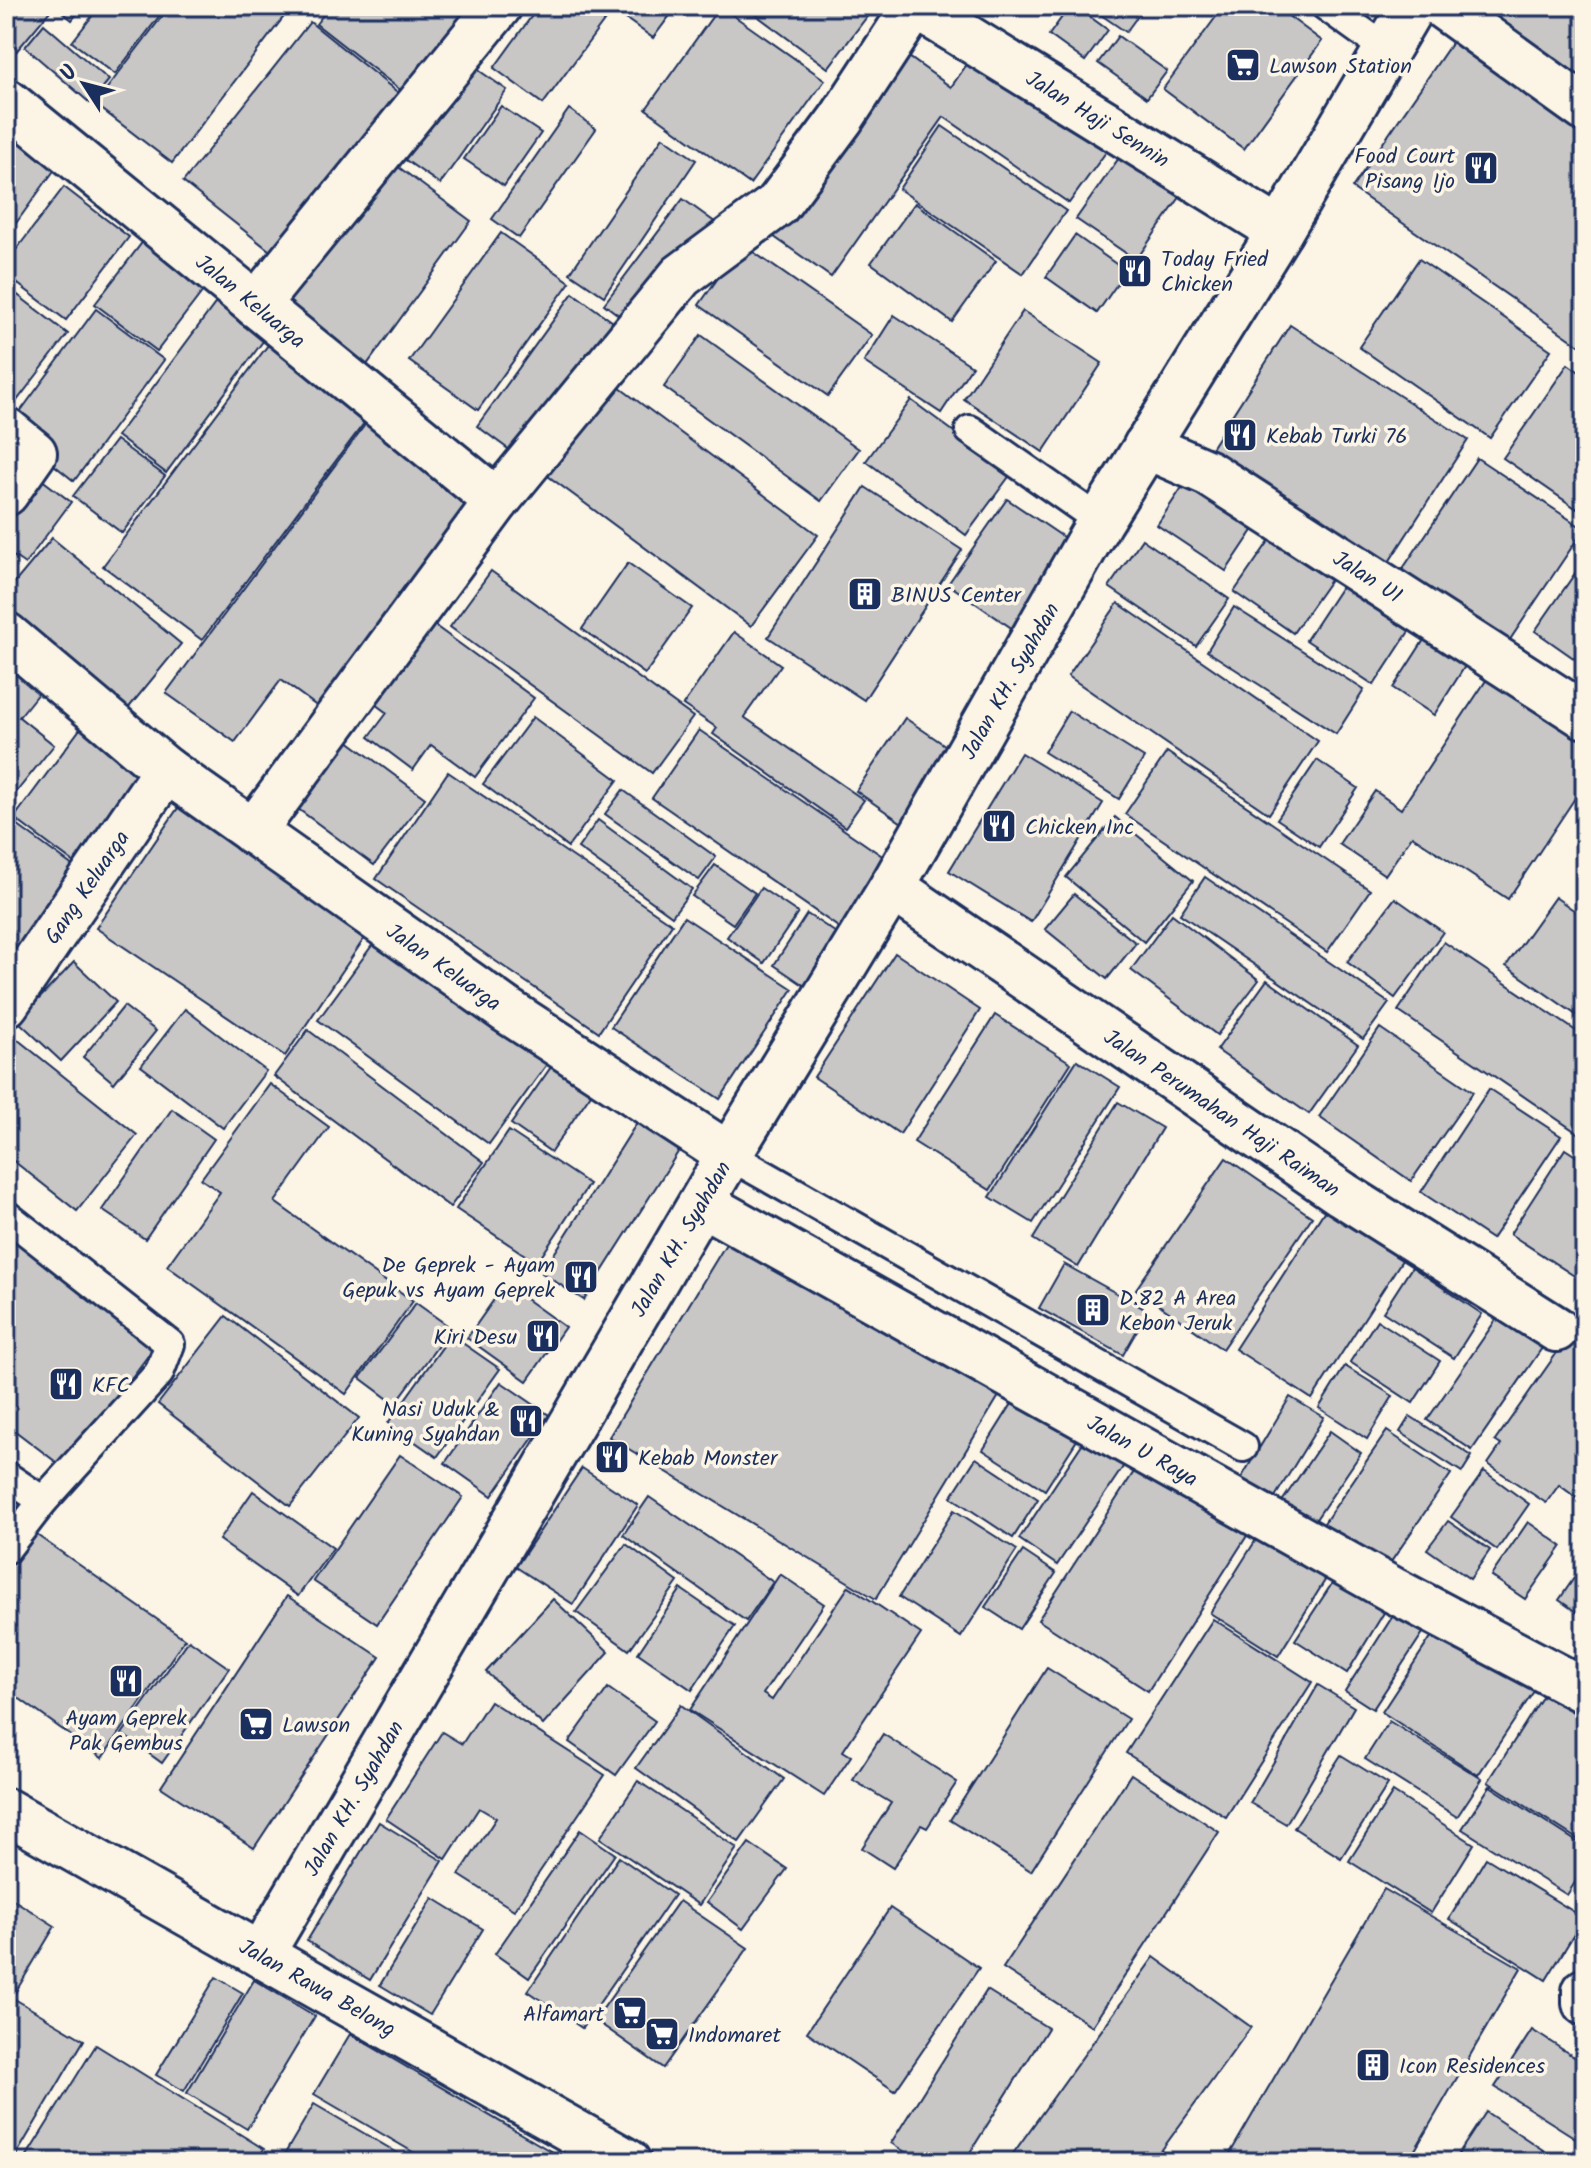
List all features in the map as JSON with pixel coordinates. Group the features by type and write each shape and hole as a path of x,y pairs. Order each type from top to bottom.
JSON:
{"street":[{"path":"256,305 499,6"},
{"path":"253,832 497,501 681,276 778,204 841,119 916,6"},
{"name":"Jalan Haji Sennin","path":"916,6 1280,231"},
{"name":"Jalan KH. Syahdan","path":"261,1955 729,1155 892,887 1100,521 1280,231 1412,6"},
{"path":"1442,6 1585,109"},
{"name":"Jalan Keluarga","path":"6,101 497,501"},
{"path":"6,430 34,453 6,493"},
{"name":"Jalan U1","path":"1146,446 1208,473 1585,716"},
{"name":"Jalan Keluarga","path":"6,635 166,770 506,1010 729,1155"},
{"name":"Gang Keluarga","path":"6,1004 166,770"},
{"name":"Jalan Perumahan Haji Raiman","path":"892,887 1342,1194 1556,1329"},
{"name":"Jalan U Raya","path":"703,1204 1379,1582 1585,1691"},
{"name":"Jalan Rawa Belong","path":"6,1811 261,1955 575,2149 628,2162"},
{"path":"1585,1991 1585,2003"}],"lane":[{"path":"1326,6 1386,49"},
{"path":"970,430 1100,521"},
{"path":"729,1155 1243,1447"},
{"path":"6,1215 170,1344 159,1373 43,1501 6,1549"},
{"path":"6,1476 43,1501"}],"building":[{"path":"6,6 44,6 50,11 15,53 6,45"},
{"path":"55,6 83,6 72,20"},
{"path":"100,6 167,6 115,74 72,42"},
{"path":"170,6 292,6 172,163 95,104"},
{"path":"330,6 484,6 412,99 316,24"},
{"path":"539,6 601,6 610,13 543,104 494,68"},
{"path":"629,6 677,6 653,38 622,16"},
{"path":"720,6 825,80 750,184 646,109"},
{"path":"744,6 875,6 828,68"},
{"path":"1070,6 1075,6 1108,30 1085,61 1049,35"},
{"path":"1088,6 1145,6 1126,32"},
{"name":"Lawson Station","path":"1224,6 1275,6 1322,41 1244,149 1163,89"},
{"path":"1469,6 1585,6 1585,85"},
{"path":"310,22 411,103 284,262 183,182"},
{"path":"44,24 109,80 90,103 25,47"},
{"path":"1118,36 1167,71 1147,98 1098,63"},
{"path":"1453,41 1585,132 1585,349 1352,188"},
{"path":"979,47 1114,141 1069,203 944,117 831,277 770,234 899,50 951,87"},
{"path":"461,58 507,90 440,184 394,152"},
{"path":"501,106 541,133 504,186 464,159"},
{"path":"569,109 596,129 519,238 492,219"},
{"path":"942,126 1066,211 1023,274 899,189"},
{"path":"6,127 66,154 6,237"},
{"path":"663,137 696,160 604,296 570,273"},
{"path":"1126,148 1185,190 1136,260 1076,219"},
{"path":"385,157 471,221 361,373 274,310"},
{"path":"64,187 129,237 66,320 6,275 6,263"},
{"path":"683,199 716,223 637,329 604,304"},
{"path":"915,203 996,261 952,322 871,263"},
{"path":"154,227 216,274 157,351 95,304"},
{"path":"501,233 570,282 478,410 409,361"},
{"path":"1075,235 1126,271 1097,313 1046,277"},
{"path":"742,244 872,335 828,396 699,305"},
{"path":"1419,259 1551,350 1490,438 1359,347"},
{"path":"6,286 68,334 6,415"},
{"path":"223,293 272,329 166,473 117,436"},
{"path":"573,293 620,327 523,460 477,426"},
{"path":"96,309 164,360 74,481 8,428"},
{"path":"1023,311 1102,363 1043,452 964,399"},
{"path":"894,315 972,366 941,413 864,362"},
{"path":"1290,325 1468,440 1383,571 1206,456"},
{"path":"701,335 859,449 821,501 664,387"},
{"path":"274,337 373,411 202,640 103,566"},
{"path":"1568,364 1585,376 1585,497 1577,509 1503,458"},
{"path":"616,385 818,535 751,626 548,476"},
{"path":"911,400 1011,474 966,535 866,461"},
{"path":"373,414 488,499 329,715 281,680 235,742 166,693"},
{"path":"116,440 165,476 122,533 73,496"},
{"path":"1477,458 1584,529 1507,644 1400,573"},
{"path":"28,469 71,502 25,564 6,551 6,498"},
{"path":"1189,477 1258,523 1226,571 1157,525"},
{"name":"BINUS Center","path":"865,487 962,550 864,700 768,637"},
{"path":"1007,499 1072,543 1013,629 948,584"},
{"path":"1274,534 1333,576 1293,633 1234,592"},
{"path":"52,538 181,644 126,711 6,612 6,593"},
{"path":"1142,539 1229,599 1196,646 1109,587"},
{"path":"1585,559 1585,666 1535,631"},
{"path":"628,563 692,608 645,674 582,629"},
{"path":"491,571 693,717 652,773 450,627"},
{"path":"1349,575 1417,619 1374,685 1306,640"},
{"path":"1118,603 1318,741 1269,814 1068,676"},
{"path":"1234,607 1364,690 1336,734 1207,651"},
{"path":"434,625 534,698 475,777 431,745 413,770 369,737 387,713 375,704"},
{"path":"1431,629 1472,655 1434,715 1393,688"},
{"path":"734,632 781,665 744,717 864,800 845,827 713,734 717,728 683,705"},
{"path":"6,648 47,682 19,717 54,745 6,805"},
{"path":"1491,673 1585,736 1585,783 1508,899 1412,836 1385,875 1339,844 1375,791 1401,809"},
{"path":"1069,711 1144,758 1119,799 1044,752"},
{"path":"533,717 618,780 568,847 483,784"},
{"path":"905,718 955,752 905,825 856,791"},
{"path":"83,725 143,769 74,863 14,818"},
{"path":"699,730 891,862 844,931 652,798"},
{"path":"336,732 425,798 374,865 286,800"},
{"path":"1167,752 1370,890 1327,952 1125,814"},
{"path":"1021,753 1103,803 1031,922 949,871"},
{"path":"1317,760 1358,788 1319,847 1277,819"},
{"path":"448,772 672,924 599,1032 376,879"},
{"path":"623,790 716,857 699,880 605,814"},
{"path":"180,805 368,933 285,1056 96,928"},
{"path":"6,817 85,875 6,983"},
{"path":"1115,817 1193,881 1144,942 1066,877"},
{"path":"598,820 692,889 672,916 578,848"},
{"path":"715,865 755,893 733,924 692,896"},
{"path":"1205,877 1389,1003 1363,1039 1180,914"},
{"path":"761,888 798,913 764,963 727,937"},
{"path":"1074,894 1136,943 1107,979 1045,929"},
{"path":"1555,897 1585,918 1585,1021 1506,966"},
{"path":"1395,898 1443,932 1395,998 1347,962"},
{"path":"807,914 838,934 805,986 774,965"},
{"path":"1172,914 1259,980 1217,1035 1131,970"},
{"path":"684,917 793,989 720,1099 611,1027"},
{"path":"384,929 555,1053 489,1144 318,1020"},
{"path":"1444,942 1585,1037 1585,1138 1398,1011"},
{"path":"895,953 980,1010 900,1134 814,1077"},
{"path":"74,962 116,1002 61,1061 18,1021"},
{"path":"1267,980 1358,1045 1309,1114 1217,1050"},
{"path":"124,1006 156,1031 114,1083 83,1057"},
{"path":"185,1009 266,1071 223,1128 141,1066"},
{"path":"995,1015 1071,1063 990,1190 914,1142"},
{"path":"1380,1028 1473,1092 1411,1181 1319,1117"},
{"path":"308,1030 484,1162 450,1207 274,1076"},
{"path":"17,1039 137,1135 77,1211 6,1155 6,1054"},
{"path":"556,1060 595,1088 551,1152 511,1124"},
{"path":"1077,1060 1120,1087 1033,1223 990,1197"},
{"path":"270,1084 329,1127 275,1202 413,1301 346,1394 167,1266 220,1192 201,1179"},
{"path":"1489,1089 1561,1136 1492,1239 1421,1192"},
{"path":"1118,1102 1162,1128 1078,1267 1033,1239"},
{"path":"172,1109 214,1139 145,1239 102,1210"},
{"path":"645,1110 687,1138 584,1300 542,1273"},
{"path":"509,1131 589,1184 537,1263 456,1209"},
{"path":"1565,1149 1585,1162 1585,1283 1510,1234"},
{"path":"1226,1158 1312,1217 1222,1349 1136,1289"},
{"path":"1327,1207 1404,1257 1312,1399 1235,1349"},
{"path":"738,1224 1005,1386 876,1599 609,1437"},
{"name":"KFC","path":"14,1238 156,1345 64,1468 6,1424 6,1249"},
{"name":"D.82 A Area Kebon Jeruk","path":"1064,1264 1148,1311 1123,1355 1039,1308"},
{"path":"1412,1267 1482,1314 1454,1358 1383,1312"},
{"path":"505,1284 565,1327 527,1381 467,1338"},
{"path":"416,1303 451,1328 395,1404 360,1378"},
{"path":"1500,1314 1544,1345 1472,1450 1427,1420"},
{"path":"226,1316 359,1418 290,1506 158,1404"},
{"path":"1582,1317 1585,1320 1585,1504 1559,1485 1546,1503 1488,1464 1501,1445 1495,1441"},
{"path":"1377,1320 1440,1361 1413,1403 1350,1362"},
{"path":"451,1335 500,1369 437,1457 388,1423"},
{"path":"1345,1366 1393,1396 1367,1439 1319,1408"},
{"path":"501,1382 549,1415 492,1496 445,1463"},
{"path":"1290,1397 1324,1417 1270,1505 1237,1485"},
{"path":"1015,1399 1077,1440 1045,1490 983,1450"},
{"path":"1410,1416 1472,1456 1462,1472 1400,1432"},
{"path":"1092,1429 1131,1455 1057,1565 1019,1539"},
{"path":"1330,1431 1361,1453 1310,1528 1279,1506"},
{"path":"1387,1431 1451,1474 1382,1575 1318,1532"},
{"path":"400,1455 463,1497 377,1624 313,1581"},
{"path":"976,1458 1038,1499 1013,1538 951,1497"},
{"path":"1141,1461 1250,1531 1148,1691 1038,1620"},
{"path":"582,1468 638,1505 573,1604 516,1567"},
{"path":"1484,1471 1529,1504 1497,1550 1451,1517"},
{"path":"253,1491 333,1548 298,1596 219,1540"},
{"path":"649,1497 773,1582 746,1621 623,1535"},
{"path":"954,1510 1017,1550 961,1637 899,1597"},
{"path":"1448,1521 1490,1550 1470,1579 1427,1549"},
{"path":"1528,1522 1562,1546 1525,1599 1491,1576"},
{"path":"1264,1527 1332,1569 1278,1656 1210,1613"},
{"path":"31,1531 185,1639 102,1758 6,1689 6,1567"},
{"path":"626,1544 678,1582 629,1650 576,1612"},
{"path":"1023,1551 1056,1573 1019,1629 985,1607"},
{"path":"1585,1562 1585,1618 1559,1600"},
{"path":"780,1574 824,1604 763,1694 772,1700 849,1586 921,1634 843,1751 851,1756 824,1796 690,1710"},
{"path":"1335,1579 1385,1611 1347,1673 1295,1640"},
{"path":"681,1589 735,1626 692,1690 638,1653"},
{"path":"287,1596 380,1657 254,1848 161,1787"},
{"path":"1405,1597 1434,1616 1373,1709 1345,1691"},
{"path":"553,1599 609,1652 543,1725 486,1672"},
{"path":"1213,1619 1312,1682 1226,1817 1126,1753"},
{"path":"1439,1625 1536,1688 1478,1775 1382,1712"},
{"path":"189,1640 229,1668 162,1763 122,1734"},
{"path":"1047,1668 1128,1719 1031,1871 950,1820"},
{"path":"1551,1683 1585,1705 1585,1844 1488,1782"},
{"path":"1318,1685 1354,1707 1286,1824 1250,1803"},
{"path":"608,1688 655,1721 616,1775 569,1742"},
{"path":"490,1701 605,1775 514,1910 459,1875 496,1818 479,1808 446,1859 386,1819 442,1732 462,1744"},
{"path":"681,1705 784,1779 739,1842 636,1768"},
{"path":"1389,1721 1482,1779 1457,1817 1365,1759"},
{"path":"883,1734 957,1782 927,1828 921,1825 893,1868 862,1848 891,1803 853,1780"},
{"path":"1341,1755 1388,1784 1341,1858 1294,1828"},
{"path":"1131,1774 1219,1832 1092,2026 1003,1968"},
{"path":"638,1781 737,1848 699,1905 600,1838"},
{"path":"1490,1786 1585,1847 1585,1867 1567,1895 1462,1829"},
{"path":"1393,1792 1474,1844 1431,1913 1349,1861"},
{"path":"379,1822 443,1861 370,1980 307,1941"},
{"path":"580,1830 615,1854 529,1978 495,1954"},
{"path":"749,1843 787,1869 743,1929 707,1902"},
{"path":"619,1857 674,1895 582,2028 528,1991"},
{"path":"1486,1858 1584,1918 1546,1980 1449,1919"},
{"name":"Icon Residences","path":"1384,1889 1521,1968 1408,2162 1225,2162"},
{"path":"6,1895 55,1926 6,2008"},
{"path":"433,1898 483,1929 430,2015 380,1985"},
{"path":"679,1901 748,1948 663,2068 595,2020"},
{"path":"890,1908 979,1968 895,2091 807,2032"},
{"path":"1154,1957 1251,2027 1153,2162 1007,2162"},
{"path":"216,1977 243,1993 184,2091 156,2075"},
{"path":"254,1980 315,2016 247,2129 187,2093"},
{"path":"987,1990 1048,2028 964,2162 921,2162 891,2143"},
{"path":"13,1998 84,2040 12,2162 6,2162 6,2009"},
{"path":"1532,2030 1585,2064 1585,2127 1577,2139 1495,2087"},
{"path":"350,2034 552,2152 546,2162 430,2162 314,2094"},
{"path":"96,2045 264,2149 256,2162 23,2162"},
{"path":"314,2104 413,2162 280,2162"},
{"path":"1486,2112 1561,2162 1453,2162"}],"place":[{"name":"Lawson Station","path":"1243,65"},
{"name":"Food Court Pisang Ijo","path":"1481,168"},
{"name":"Today Fried Chicken","path":"1135,271"},
{"name":"Kebab Turki 76","path":"1240,435"},
{"name":"BINUS Center","path":"865,594"},
{"name":"Chicken Inc","path":"999,826"},
{"name":"De Geprek - Ayam Gepuk vs Ayam Geprek","path":"581,1277"},
{"name":"D.82 A Area Kebon Jeruk","path":"1093,1310"},
{"name":"Kiri Desu","path":"543,1336"},
{"name":"KFC","path":"66,1384"},
{"name":"Nasi Uduk & Kuning Syahdan","path":"526,1421"},
{"name":"Kebab Monster","path":"612,1457"},
{"name":"Ayam Geprek Pak Gembus","path":"126,1681"},
{"name":"Lawson","path":"256,1724"},
{"name":"Alfamart","path":"630,2013"},
{"name":"Indomaret","path":"662,2034"},
{"name":"Icon Residences","path":"1373,2065"}]}
